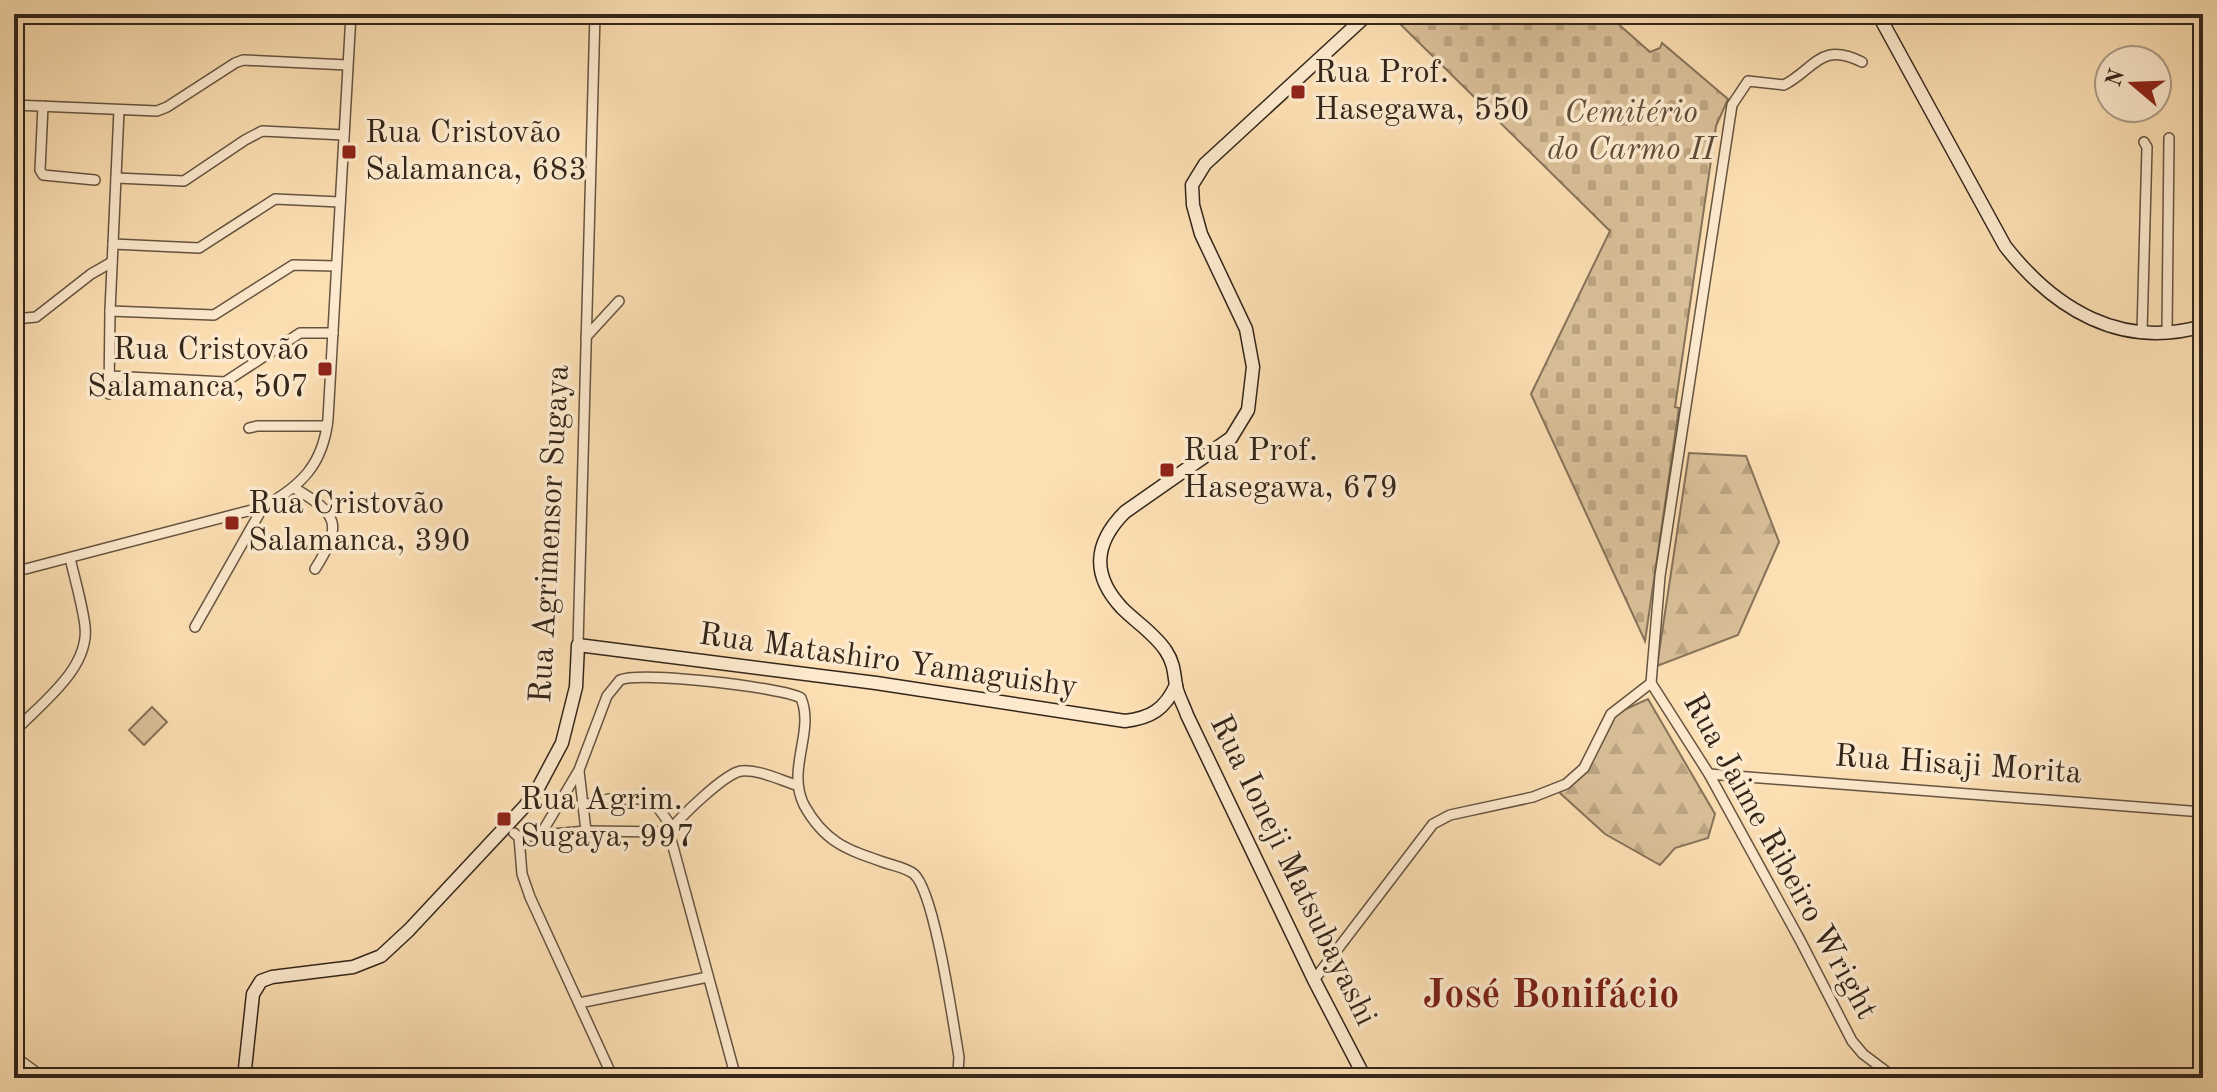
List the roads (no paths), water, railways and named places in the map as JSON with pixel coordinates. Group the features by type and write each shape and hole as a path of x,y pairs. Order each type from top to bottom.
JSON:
{"main road":[{"name":"Rua Ioneji Matsubayashi","path":"1365,1078 1314,980 1194,728 1176,685 1175,668 1165,648 1108,590 1101,569 1100,551 1112,524 1231,438 1248,410 1252,381 1251,350 1237,306 1201,234 1193,205 1192,185 1205,164 1368,14"},
{"path":"1878,14 2005,246 2025,271 2067,307 2090,319 2142,332 2167,332 2203,326"},
{"name":"Rua Matashiro Yamaguishy","path":"578,645 876,683 1125,721 1142,719 1159,710 1168,702 1176,685"},
{"name":"Rua Agrimensor Sugaya","path":"244,1078 253,994 261,981 353,967 381,956 512,831 562,743 576,687 578,645"}],"street":[{"path":"14,572 263,507 294,488 315,463 327,426 351,14"},
{"name":"Rua Agrimensor Sugaya","path":"578,645 595,14"},
{"path":"1651,683 1660,576 1732,105 1748,81 1784,85 1814,61 1827,55 1846,56 1862,62"},
{"path":"14,105 157,111 243,60 347,65"},
{"path":"43,106 40,170 43,175 95,180"},
{"path":"109,394 119,110"},
{"path":"116,178 184,181 262,131 344,135"},
{"path":"2167,332 2169,138"},
{"path":"2142,332 2147,147 2144,142"},
{"path":"113,244 199,248 275,199 340,202"},
{"path":"14,319 36,317 91,274 112,262"},
{"path":"110,311 214,315 293,265 336,266"},
{"path":"586,337 619,301"},
{"path":"110,376 225,382 300,333 333,333"},
{"path":"249,428 327,426"},
{"path":"294,488 311,497 333,522 334,532 329,547 315,569"},
{"path":"195,627 263,507"},
{"path":"14,732 67,677 82,651 85,625 70,558"},
{"path":"541,834 579,770 614,685 628,676 788,692 801,698 804,715 796,785 804,804 829,838 845,849 901,867 919,880 933,921 959,1057 958,1071 952,1078"},
{"name":"Rua Jaime Ribeiro Wright","path":"1314,980 1433,824 1450,815 1533,797 1566,784 1584,768 1611,714 1651,683 1709,774 1852,1041 1863,1054 1895,1078"},
{"path":"579,770 586,831"},
{"path":"613,1078 530,897 512,831 541,834 670,830 735,773 754,772 796,785"},
{"name":"Rua Hisaji Morita","path":"1709,774 2203,812"},
{"path":"584,805 609,799 640,800 656,805 670,830 736,1078"},
{"path":"579,1003 708,977"},
{"path":"14,1056 44,1078"}],"place":[{"name":"Rua Prof. Hasegawa, 550","path":"1298,92"},
{"name":"Rua Cristovão Salamanca, 683","path":"349,152"},
{"name":"Rua Cristovão Salamanca, 507","path":"325,369"},
{"name":"Rua Prof. Hasegawa, 679","path":"1167,470"},
{"name":"Rua Cristovão Salamanca, 390","path":"232,523"},
{"name":"Rua Agrim. Sugaya, 997","path":"504,819"}],"district":[{"name":"José Bonifácio","path":"1551,997"}],"park label":[{"name":"Cemitério do Carmo II","path":"1631,132"}]}
